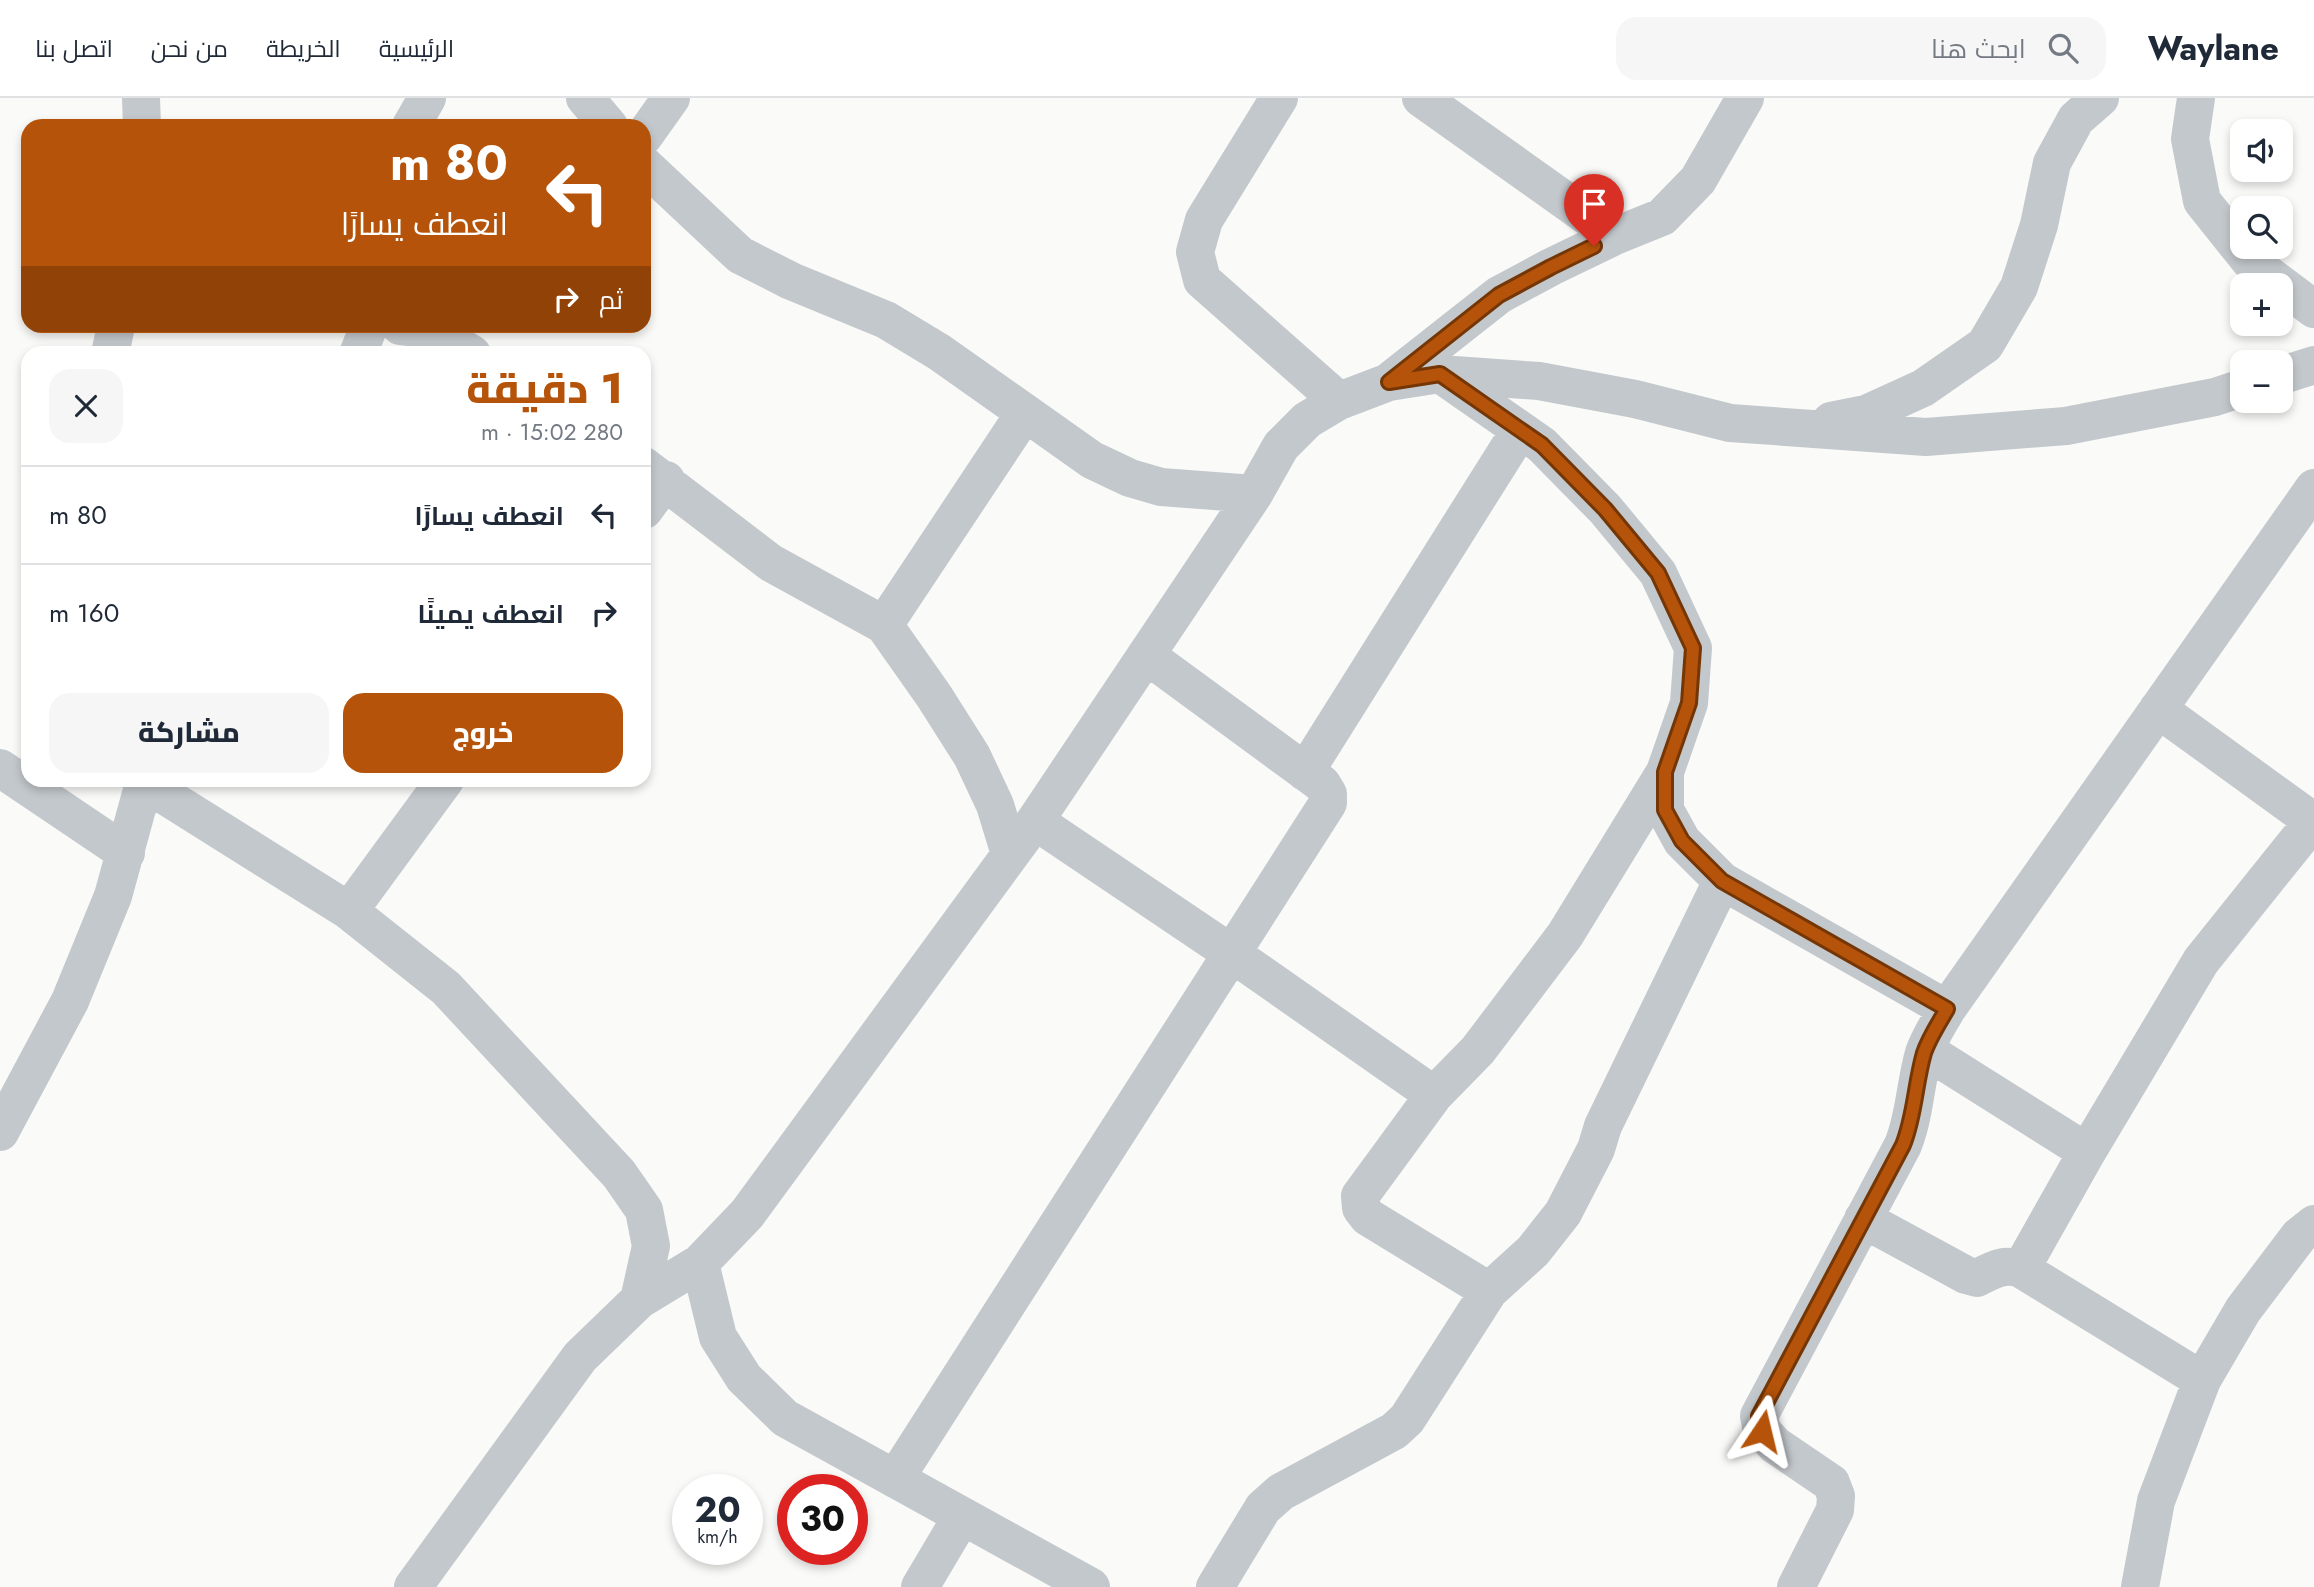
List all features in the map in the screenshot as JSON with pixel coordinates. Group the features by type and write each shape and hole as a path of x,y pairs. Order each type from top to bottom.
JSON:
{"street":[{"path":"141,98 142,119"},
{"path":"415,119 426,98"},
{"path":"585,98 603,119"},
{"path":"651,126 671,98"},
{"path":"1279,98 1204,220 1195,251 1202,280 1339,401"},
{"path":"1421,98 1615,236"},
{"path":"1389,382 1499,295 1615,236 1662,218 1698,180 1745,98"},
{"path":"1798,428 1866,414 1923,388 1985,345 2018,287 2039,225 2052,163 2076,119 2100,98"},
{"path":"2196,98 2190,138 2202,201 2250,261 2314,309"},
{"path":"651,172 740,255 790,281 886,320 939,352 1092,460 1129,478 1161,487 1254,494"},
{"path":"431,333 459,346"},
{"path":"2293,372 2314,365"},
{"path":"1440,374 1542,445 1596,500 1658,573 1693,648 1689,703 1665,772 1565,935 1478,1050 1434,1096 1360,1196 1360,1208 1368,1217 1489,1291"},
{"path":"412,1587 580,1357 639,1300 700,1263 747,1214 1035,821 1254,494 1281,446 1307,420 1339,401 1389,382 1440,374 1539,381 1635,399 1730,424 1926,437 2066,426 2230,392"},
{"path":"884,625 1024,414"},
{"path":"1305,772 1520,430"},
{"path":"651,485 771,564 884,625 972,756 995,805 1010,854"},
{"path":"1796,1587 1835,1510 1836,1496 1831,1483 1775,1445 1762,1431 1759,1416 1903,1145 1912,1123 1925,1050 1947,1009 2314,488"},
{"path":"895,1479 1328,803 1328,794 1322,784 1146,655"},
{"path":"2021,1269 2201,961 2314,821 2158,709"},
{"path":"0,768 21,782"},
{"path":"1665,772 1665,810 1682,841 1722,881 1947,1009"},
{"path":"28,787 126,853"},
{"path":"0,1132 69,1002 113,896 141,787"},
{"path":"150,787 349,911 446,988 619,1174 645,1210 651,1246 639,1300"},
{"path":"349,911 440,787"},
{"path":"1035,821 1231,953 1434,1096"},
{"path":"1215,1587 1263,1508 1281,1492 1394,1431 1407,1419 1489,1291 1533,1251 1563,1213 1596,1149 1603,1126 1722,881"},
{"path":"1925,1050 2087,1152"},
{"path":"1863,1219 1966,1275 1977,1278 2001,1266 2010,1265 2021,1269 2202,1380"},
{"path":"2140,1587 2155,1501 2202,1380 2243,1310 2299,1236 2314,1224"},
{"path":"700,1263 718,1336 744,1378 785,1418 1091,1587"},
{"path":"920,1587 962,1516"}],"route":[{"path":"1594,246 1499,295 1389,382 1440,374 1542,445 1605,509 1658,573 1693,648 1689,703 1665,772 1665,810 1682,841 1722,881 1947,1009 1925,1050 1912,1123 1903,1145 1759,1416 1762,1431"}]}
